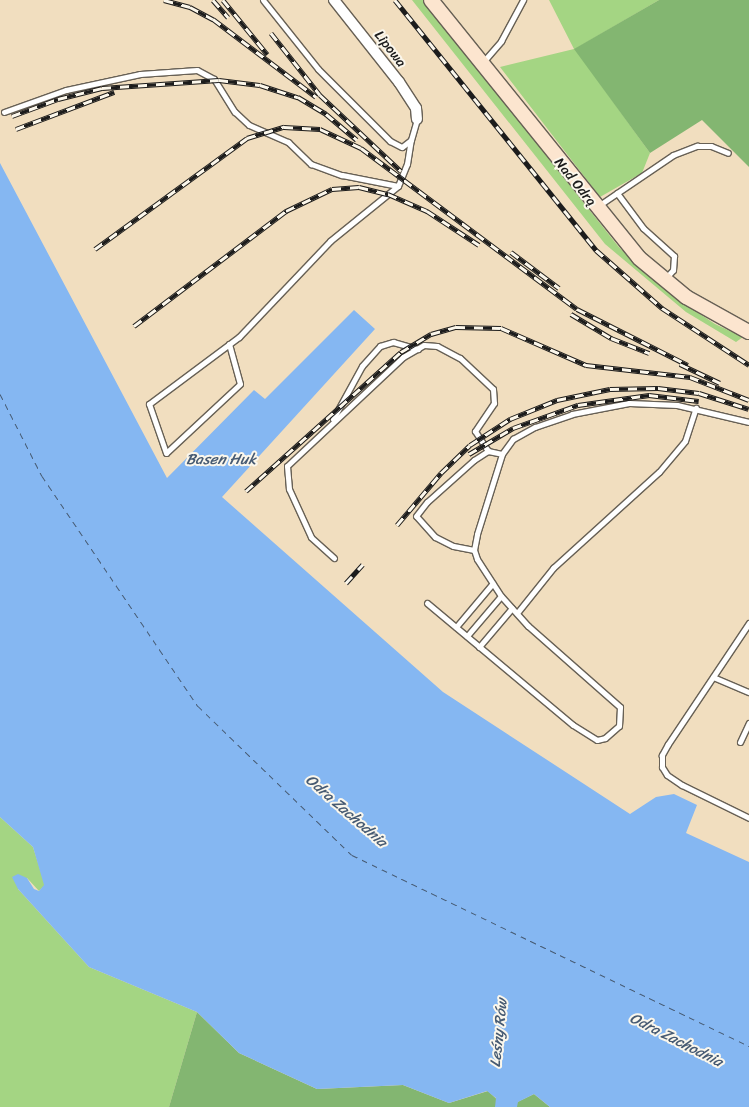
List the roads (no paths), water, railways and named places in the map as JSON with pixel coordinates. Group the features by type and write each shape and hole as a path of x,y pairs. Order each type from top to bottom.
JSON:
{"street":[{"name":"Lipowa","path":"334,0 399,82 416,108 417,119"},
{"name":"Nad Odrą","path":"431,0 595,208 664,281 702,308 749,332"}],"lane":[{"path":"263,0 318,69 390,141 402,147 410,140"},
{"path":"481,64 501,41 523,0"},
{"path":"4,112 66,90 140,74 197,70 214,80 235,112 249,125 288,142 311,164 342,175 398,186"},
{"path":"229,344 240,384 166,453 149,404 229,344 266,311 330,241 398,186 407,164 410,140 417,119"},
{"path":"595,208 672,155 688,149 711,146 728,153"},
{"path":"617,193 643,228 674,256 673,270 664,281"},
{"path":"331,423 362,366 380,346 393,342 418,349"},
{"path":"334,558 311,537 289,489 287,466 403,357 424,345 450,351 493,389 494,403 475,431 488,451 502,454"},
{"path":"427,603 586,735 597,740 614,733 622,717 620,707 544,642 512,608 493,584 474,550 502,454 513,440 534,427 591,410 645,402 696,408 749,422"},
{"path":"517,613 553,568 659,472 685,441 696,408"},
{"path":"474,550 453,546 435,536 416,516 426,502 460,471 488,451"},
{"path":"456,627 493,584"},
{"path":"466,636 501,596"},
{"path":"479,647 512,608"},
{"path":"749,623 662,755 662,767 667,775 682,785 749,818"},
{"path":"713,677 749,692"},
{"path":"740,742 749,723"}],"water":[{"path":"0,163 167,478 254,390 265,399 354,310 375,329 222,497 443,692 630,814 656,797 674,794 697,805 686,833 749,862 749,1107 550,1107 534,1094 518,1102 517,1107 495,1107 496,1098 487,1091 449,1103 403,1085 317,1089 239,1053 197,1012 89,967 18,889 12,877 18,874 27,878 34,889 39,891 44,885 33,847 0,817"}],"railway":[{"path":"164,0 190,7 213,19 316,97"},
{"path":"213,0 228,17"},
{"path":"223,0 267,54"},
{"path":"395,0 596,250 662,308 749,365"},
{"path":"271,33 320,95 401,171"},
{"path":"12,116 58,99 102,88 219,80 260,85 298,97 326,114 357,140"},
{"path":"16,129 114,92"},
{"path":"95,249 247,138 284,127 320,129 361,148 577,309 688,365"},
{"path":"134,326 286,211 332,189 359,187 388,194 427,211 479,245"},
{"path":"511,252 559,288"},
{"path":"571,314 611,338 649,353"},
{"path":"246,491 401,352 431,334 456,327 501,328 586,365 690,377 749,400"},
{"path":"680,364 720,383"},
{"path":"397,525 441,473 470,445 510,419 557,400 610,389 658,388 699,393 749,409"},
{"path":"469,454 513,428 578,405 649,395 699,401"},
{"path":"346,583 363,564"}],"water label":[{"name":"Basen Huk","path":"221,460"},
{"name":"Odra Zachodnia","path":"346,811"},
{"name":"Leśny Rów","path":"499,1033"},
{"name":"Odra Zachodnia","path":"676,1040"}]}
